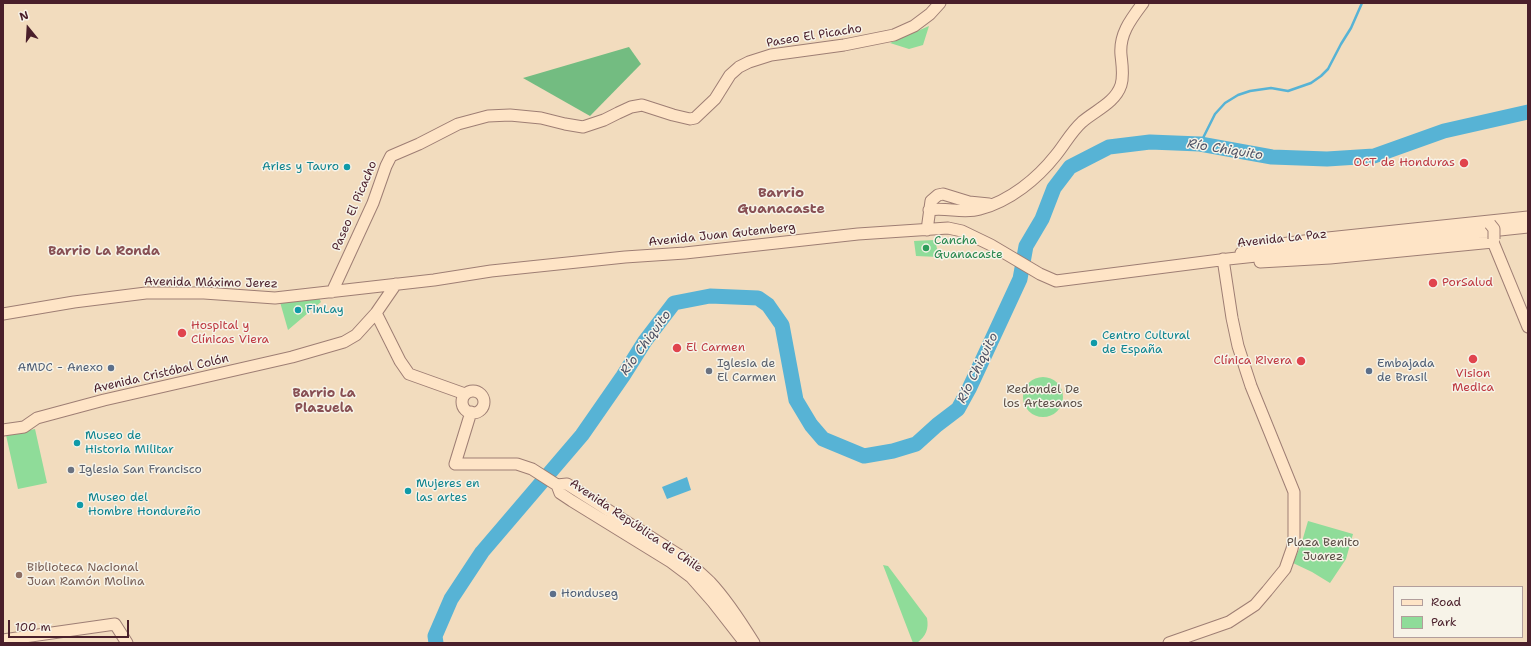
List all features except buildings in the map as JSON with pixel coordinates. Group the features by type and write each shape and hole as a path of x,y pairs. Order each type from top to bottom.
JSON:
{"street":[{"name":"Paseo El Picacho","path":"332,292 373,203 386,166 392,156 420,144 458,124 488,116 510,115 541,118 582,127 642,105 673,115 690,119 695,118 715,99 730,75 739,67 749,62 771,55 844,45 894,35 914,26 930,14 940,3"},
{"path":"929,210 939,208 970,211 979,210 1012,194 1036,176 1057,154 1069,136 1083,122 1106,105 1115,96 1121,86 1123,76 1121,39 1128,24 1143,3"},
{"path":"927,230 931,201 938,195 943,194 980,204 993,204"},
{"path":"1226,259 1257,247 1344,236 1488,223 1528,217"},
{"path":"1488,223 1494,229 1494,240 1528,327"},
{"name":"Avenida La Paz","path":"1040,274 1056,280 1226,259 1528,227"},
{"name":"Avenida Juan Gutemberg","path":"396,284 491,271 685,253 858,234 948,228 962,230 1040,274"},
{"path":"1226,259 1259,262 1323,258 1494,240"},
{"path":"1168,643 1229,622 1254,605 1285,569 1294,539 1294,492 1251,386 1238,346 1232,318 1226,259"},
{"name":"Avenida Máximo Jerez","path":"3,314 74,302 146,293 204,293 276,298 396,284"},
{"name":"Avenida Cristóbal Colón","path":"3,430 24,427 37,418 104,400 292,357 344,342 356,335 376,313 396,284"},
{"path":"376,313 400,361 409,374 465,394"},
{"path":"475,391 481,394 484,404 478,412 471,412 466,410 462,405 462,399 468,392 475,391"},
{"name":"Avenida República de Chile","path":"471,412 455,464 517,464 532,469 556,484 568,484 682,557 710,582 733,611 754,643"},
{"name":"Avenida República de Chile","path":"556,484 560,493 671,562 691,577 714,602 745,643"},
{"path":"3,640 115,624 127,643"}],"green space":[{"path":"929,26 923,45 909,49 890,43"},
{"path":"629,47 641,64 590,116 523,78"},
{"name":"Cancha Guanacaste","path":"935,240 939,257 916,256 914,241"},
{"path":"319,298 321,302 288,330 280,302"},
{"name":"Redondel De los Artesanos","path":"1047,377 1054,380 1060,386 1063,397 1062,405 1054,414 1047,417 1039,417 1032,414 1024,405 1023,393 1026,386 1035,378"},
{"path":"35,429 47,483 18,489 6,435"},
{"name":"Plaza Benito Juarez","path":"1308,521 1353,534 1346,559 1330,583 1293,563 1301,545"},
{"path":"883,565 888,566 927,618 928,626 926,632 923,638 917,643 913,643"}],"water":[{"path":"687,477 691,490 667,499 662,487"}],"waterway":[{"path":"1200,144 1215,114 1225,103 1238,95 1250,91 1271,88 1288,91 1311,83 1321,76 1328,69 1351,28 1362,3"},
{"name":"Río Chiquito","path":"436,643 435,636 451,599 482,552 582,435 623,376 645,341 674,303 710,296 758,298 768,305 782,325 796,400 811,425 823,439 864,456 893,451 916,444 958,409 969,389 1020,279 1026,246 1042,219 1054,188 1070,167 1109,147 1150,142 1200,144 1272,157 1327,159 1374,156 1444,131 1528,112"}],"place":[{"name":"OCT de Honduras","path":"1464,163"},
{"name":"Aries y Tauro","path":"347,167"},
{"name":"Cancha Guanacaste","path":"926,248"},
{"name":"PorSalud","path":"1433,283"},
{"name":"FinLay","path":"298,310"},
{"name":"Hospital y Clínicas Viera","path":"182,333"},
{"name":"Centro Cultural de España","path":"1094,343"},
{"name":"El Carmen","path":"677,348"},
{"name":"Vision Medica","path":"1473,359"},
{"name":"Clínica Rivera","path":"1301,361"},
{"name":"AMDC - Anexo","path":"111,368"},
{"name":"Iglesia de El Carmen","path":"709,371"},
{"name":"Embajada de Brasil","path":"1369,371"},
{"name":"Museo de Historia Militar","path":"77,443"},
{"name":"Iglesia San Francisco","path":"71,470"},
{"name":"Mujeres en las artes","path":"408,491"},
{"name":"Museo del Hombre Hondureño","path":"80,505"},
{"name":"Biblioteca Nacional Juan Ramón Molina","path":"19,575"},
{"name":"Honduseg","path":"553,594"}],"district":[{"name":"Barrio Guanacaste","path":"781,202"},
{"name":"Barrio La Ronda","path":"104,252"},
{"name":"Barrio La Plazuela","path":"324,402"}]}
